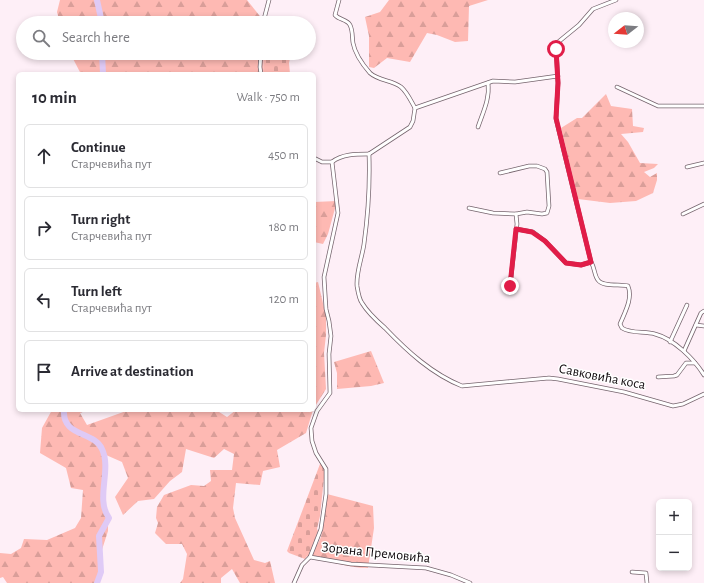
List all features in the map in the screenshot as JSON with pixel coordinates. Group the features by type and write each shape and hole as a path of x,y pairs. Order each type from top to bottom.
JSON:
{"street":[{"path":"265,16 269,0"},
{"path":"316,159 322,162 332,162 337,158 368,154 410,128 413,121 415,108 401,87 375,77 364,64 355,50 350,25 348,22 337,18 335,15 339,0"},
{"path":"616,0 593,9 579,25 557,44 558,76 556,118 591,262 595,269 597,279 604,284 623,284 628,286 630,295 620,324 622,328 628,331 655,334 670,342 684,351 704,375"},
{"path":"260,60 261,72"},
{"path":"415,108 493,81 515,82 558,76"},
{"path":"478,126 488,99 488,83"},
{"path":"617,87 658,106 704,106"},
{"name":"Савковића коса","path":"368,154 370,174 364,244 357,285 360,297 362,303 390,334 431,370 462,386 548,378 624,392 673,406 683,404 704,394"},
{"path":"310,557 321,529 326,494 326,469 316,453 312,441 311,428 317,411 330,393 330,336 329,321 326,309 324,277 338,213 332,162"},
{"path":"687,167 704,163"},
{"path":"469,208 516,214 527,212 542,214 547,213 549,206 547,172 545,169 537,166 500,173"},
{"path":"683,214 704,204"},
{"path":"510,286 516,229 516,214"},
{"path":"516,229 532,232 545,241 566,263 581,265 591,262"},
{"path":"670,342 687,305"},
{"path":"684,351 701,313 704,311"},
{"path":"696,325 704,326"},
{"path":"658,377 677,375 686,363 695,363"},
{"name":"Зорана Премовића","path":"294,583 302,565 310,557 351,564 426,568 451,575 470,583"},
{"path":"632,572 646,573 648,583"}],"green space":[{"path":"60,0 247,0 260,16 58,16 57,12"},
{"path":"389,0 488,0 469,6 468,41 455,42 427,33 410,62 387,58 374,68 369,67 369,36 365,17 380,12"},
{"path":"74,60 263,60 264,72 80,72"},
{"path":"263,60 290,60 290,72 264,72"},
{"path":"606,94 611,106 632,109 633,126 644,128 643,132 621,134 628,142 640,163 658,164 654,168 644,172 650,177 657,173 657,180 653,193 636,201 610,203 578,199 561,128 577,118 582,118"},
{"path":"337,201 328,234 323,244 316,242 316,202"},
{"path":"316,282 318,282 326,316 324,353 326,389 316,405"},
{"path":"371,351 384,383 371,386 337,389 337,373 334,362"},
{"path":"51,412 83,412 80,413 87,425 123,412 219,412 227,417 233,412 312,412 306,433 277,450 280,467 263,471 260,485 236,483 233,508 235,518 254,560 265,563 270,561 275,583 240,583 232,569 221,578 221,583 180,583 183,579 187,554 182,544 166,544 155,533 158,523 156,518 157,507 164,495 191,485 204,486 211,481 210,470 232,470 234,454 224,449 214,458 186,449 182,472 170,481 154,499 138,501 123,515 115,497 128,478 122,462 106,455 107,472 105,504 108,520 108,531 99,559 100,574 97,583 7,583 3,577 0,578 0,553 11,554 21,548 24,539 47,540 75,528 81,518 83,490 71,488 66,468 40,453 42,428"},
{"path":"320,464 322,464 325,469 320,516 317,529 318,531 311,550 305,559 287,551"},
{"path":"327,494 373,506 374,528 368,568 360,568 306,556 318,543 321,537"}],"waterway":[{"path":"97,0 100,16"},
{"path":"102,60 103,72"},
{"path":"64,412 65,419 68,425 98,443 105,457 103,502 109,518 99,536 101,572 97,583"}],"route":[{"path":"510,286 516,229 532,232 545,241 566,263 581,265 591,262 556,118 558,83 556,49"}]}
